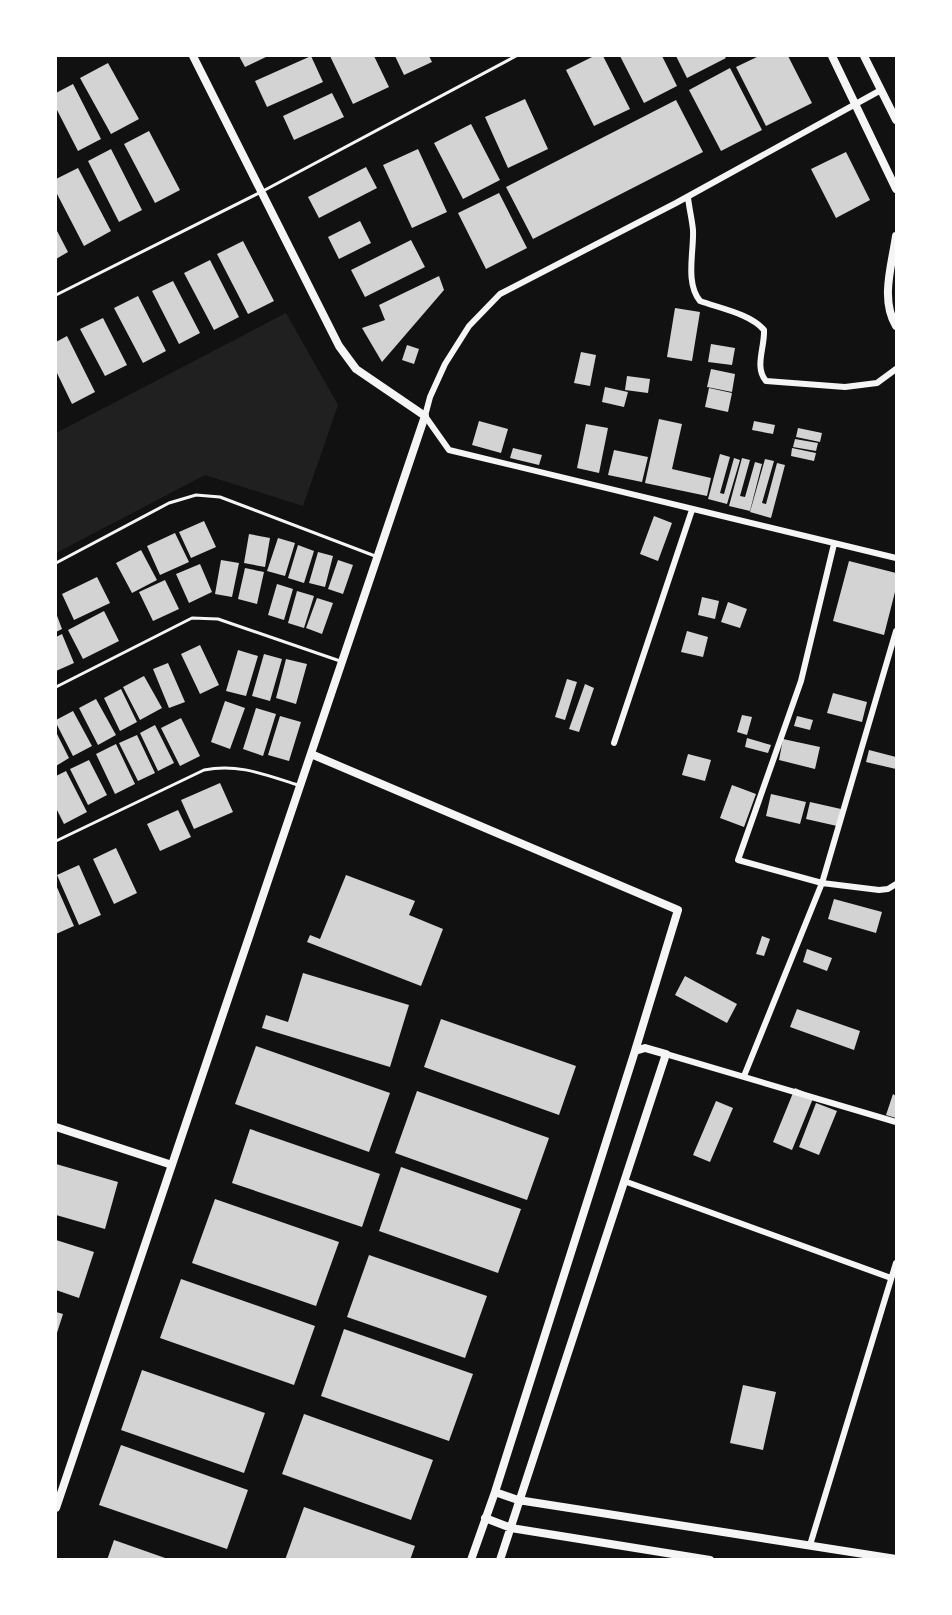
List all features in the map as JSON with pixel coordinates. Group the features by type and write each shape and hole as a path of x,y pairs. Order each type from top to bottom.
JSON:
{"street":[{"path":"193,56 263,190 339,346 356,369 425,416 449,450 897,558"},
{"path":"832,56 897,189"},
{"path":"864,56 897,120"},
{"path":"56,1508 298,785 312,754 340,661 430,398 445,364 469,326 500,294 688,197 855,102 881,90"},
{"path":"688,197 693,230 692,284 695,296 700,302 760,324 765,338 761,375 766,381 845,387 878,383 897,369"},
{"path":"897,236 887,296 892,319 897,326"},
{"path":"614,744 692,510"},
{"path":"834,544 801,681 738,860 822,883 879,890 888,890 897,884"},
{"path":"744,1076 822,883 897,631"},
{"path":"312,754 678,910 495,1492 471,1560"},
{"path":"635,1051 645,1048 897,1122"},
{"path":"500,1560 666,1054"},
{"path":"56,1127 172,1165"},
{"path":"624,1181 891,1278"},
{"path":"810,1545 897,1263"},
{"path":"495,1492 518,1500 897,1558"},
{"path":"485,1518 511,1528 710,1560"}],"lane":[{"path":"56,295 263,190 516,56"},
{"path":"56,563 170,503 196,495 220,497 376,556"},
{"path":"56,687 192,618 218,619 340,661"},
{"path":"56,841 204,770 224,766 243,768 298,785"}],"shaded area":[{"path":"286,313 338,405 303,506 205,475 56,553 56,433"}],"building":[{"path":"239,56 268,56 245,67"},
{"path":"311,56 323,82 267,107 255,81"},
{"path":"330,56 374,56 389,87 353,104"},
{"path":"395,56 429,56 432,62 404,75"},
{"path":"594,56 603,56 630,109 594,126 566,70"},
{"path":"620,56 662,56 677,86 644,103"},
{"path":"676,56 724,56 726,58 687,78"},
{"path":"759,56 788,56 812,103 766,126 736,67"},
{"path":"108,63 139,119 111,134 80,78"},
{"path":"730,68 762,130 721,151 689,90"},
{"path":"73,84 101,139 78,151 56,108 56,93"},
{"path":"332,93 344,117 294,140 283,116"},
{"path":"525,99 548,149 508,168 485,117"},
{"path":"676,100 703,152 533,239 506,187"},
{"path":"471,124 500,180 463,199 434,143"},
{"path":"149,131 180,190 155,203 124,144"},
{"path":"111,149 142,210 119,222 88,161"},
{"path":"418,149 447,212 412,228 383,165"},
{"path":"846,152 870,200 836,218 811,169"},
{"path":"366,167 377,188 319,218 308,197"},
{"path":"78,168 111,231 84,246 56,192 56,179"},
{"path":"499,193 527,248 486,269 458,213"},
{"path":"360,221 371,243 339,259 328,237"},
{"path":"56,229 68,252 56,259"},
{"path":"411,240 425,267 365,297 351,270"},
{"path":"243,241 274,301 248,314 217,254"},
{"path":"210,260 239,317 214,330 184,273"},
{"path":"439,276 444,290 382,362 362,328 385,320 379,305"},
{"path":"173,281 200,333 179,344 152,291"},
{"path":"138,296 166,351 143,363 114,308"},
{"path":"675,308 700,312 692,361 667,357"},
{"path":"103,318 127,365 105,376 80,329"},
{"path":"67,336 95,392 72,404 56,371 56,342"},
{"path":"711,344 735,348 732,365 708,362"},
{"path":"407,345 419,349 414,364 402,360"},
{"path":"581,352 596,355 590,386 574,383"},
{"path":"711,369 735,374 732,392 707,387"},
{"path":"627,376 650,379 648,393 625,390"},
{"path":"605,387 628,392 624,407 602,402"},
{"path":"709,388 732,393 728,412 705,407"},
{"path":"659,419 682,424 672,469 711,478 707,496 645,483"},
{"path":"479,421 508,429 501,453 472,445"},
{"path":"754,421 775,425 773,434 752,430"},
{"path":"586,424 608,428 599,473 577,468"},
{"path":"798,428 822,433 820,442 796,437"},
{"path":"795,439 818,443 816,451 793,447"},
{"path":"513,448 542,455 539,465 510,458"},
{"path":"792,448 816,453 814,461 791,456"},
{"path":"614,450 648,457 642,482 608,475"},
{"path":"720,454 730,457 720,493 724,494 734,458 740,460 727,504 708,499"},
{"path":"742,458 750,460 740,496 745,497 755,462 762,464 750,511 729,506"},
{"path":"765,459 774,461 762,503 766,504 777,463 785,465 771,518 750,512"},
{"path":"654,516 672,523 658,561 640,554"},
{"path":"204,521 216,547 191,558 179,532"},
{"path":"175,533 189,562 160,575 147,546"},
{"path":"249,534 270,538 265,567 244,563"},
{"path":"278,538 295,543 285,576 267,571"},
{"path":"298,545 314,551 304,583 288,578"},
{"path":"141,550 157,580 132,593 116,563"},
{"path":"318,552 333,556 325,587 309,583"},
{"path":"221,560 239,563 232,597 215,594"},
{"path":"338,560 353,565 343,594 328,589"},
{"path":"849,561 896,573 896,588 884,635 833,621"},
{"path":"200,564 212,592 189,603 176,574"},
{"path":"245,568 264,572 257,604 238,599"},
{"path":"97,577 110,603 74,620 62,594"},
{"path":"165,580 179,609 153,621 139,592"},
{"path":"277,584 293,589 284,620 268,615"},
{"path":"297,591 314,596 304,628 288,623"},
{"path":"702,597 719,601 715,619 698,615"},
{"path":"317,598 333,603 322,634 306,628"},
{"path":"728,602 747,609 740,628 721,622"},
{"path":"104,611 119,641 83,659 68,630"},
{"path":"56,613 62,629 56,632"},
{"path":"687,631 708,637 703,657 681,652"},
{"path":"62,634 74,663 56,671 56,637"},
{"path":"200,645 219,685 200,694 181,654"},
{"path":"238,650 258,656 246,696 226,691"},
{"path":"264,654 282,659 270,701 252,696"},
{"path":"286,659 307,664 296,704 276,698"},
{"path":"168,663 185,702 169,708 153,669"},
{"path":"144,676 162,708 140,720 123,687"},
{"path":"567,679 577,682 565,720 555,717"},
{"path":"585,684 594,688 579,732 569,729"},
{"path":"121,689 137,722 120,731 104,698"},
{"path":"833,693 867,702 862,722 827,713"},
{"path":"96,699 116,735 98,745 79,708"},
{"path":"225,701 245,708 230,749 211,742"},
{"path":"256,708 276,714 263,756 243,749"},
{"path":"73,711 92,746 73,756 56,720"},
{"path":"742,715 752,717 747,735 737,732"},
{"path":"280,716 301,722 289,761 268,755"},
{"path":"797,716 813,720 810,730 794,726"},
{"path":"181,718 200,756 180,766 161,728"},
{"path":"155,725 174,763 158,771 140,733"},
{"path":"56,732 69,758 56,766"},
{"path":"137,735 155,773 138,781 119,743"},
{"path":"747,738 771,745 768,753 745,747"},
{"path":"783,739 820,747 815,769 779,760"},
{"path":"116,744 135,784 115,794 96,754"},
{"path":"869,750 896,757 896,769 866,762"},
{"path":"688,754 711,760 705,781 682,775"},
{"path":"89,760 107,795 88,805 70,769"},
{"path":"66,771 87,812 64,824 56,808 56,776"},
{"path":"220,783 233,812 194,829 181,800"},
{"path":"732,785 756,794 744,827 720,818"},
{"path":"771,794 806,802 800,824 766,816"},
{"path":"810,802 841,809 837,826 806,819"},
{"path":"178,810 191,837 160,851 147,824"},
{"path":"116,848 137,893 114,904 93,859"},
{"path":"79,865 101,915 79,925 57,875"},
{"path":"346,875 415,901 409,915 443,929 421,986 307,942 310,935 320,939"},
{"path":"56,885 74,926 56,934"},
{"path":"834,899 882,912 876,933 828,919"},
{"path":"762,936 770,939 764,956 756,954"},
{"path":"807,949 832,958 827,971 803,962"},
{"path":"303,973 409,1005 390,1067 262,1028 266,1015 288,1022"},
{"path":"685,976 737,1004 727,1023 675,995"},
{"path":"797,1009 860,1031 854,1050 790,1027"},
{"path":"441,1019 576,1066 559,1115 424,1067"},
{"path":"256,1046 390,1093 369,1152 235,1104"},
{"path":"795,1088 814,1096 792,1150 773,1142"},
{"path":"417,1091 549,1138 527,1200 395,1153"},
{"path":"893,1094 896,1096 896,1118 886,1115"},
{"path":"716,1101 733,1108 710,1162 693,1155"},
{"path":"816,1103 837,1111 819,1155 799,1147"},
{"path":"250,1129 380,1174 362,1227 232,1183"},
{"path":"56,1164 118,1182 105,1229 56,1215"},
{"path":"401,1167 521,1209 498,1273 379,1231"},
{"path":"215,1199 339,1242 316,1306 192,1263"},
{"path":"56,1240 94,1252 79,1298 56,1290"},
{"path":"369,1255 487,1296 465,1358 347,1317"},
{"path":"181,1279 315,1326 294,1385 160,1338"},
{"path":"56,1312 63,1314 56,1336"},
{"path":"344,1329 473,1374 449,1441 321,1396"},
{"path":"142,1370 265,1413 244,1473 121,1430"},
{"path":"743,1385 776,1392 763,1450 730,1443"},
{"path":"304,1414 433,1460 411,1520 282,1474"},
{"path":"121,1445 248,1490 227,1549 99,1505"},
{"path":"304,1507 415,1546 410,1560 285,1560"},
{"path":"114,1540 168,1559 168,1560 107,1560"}]}
